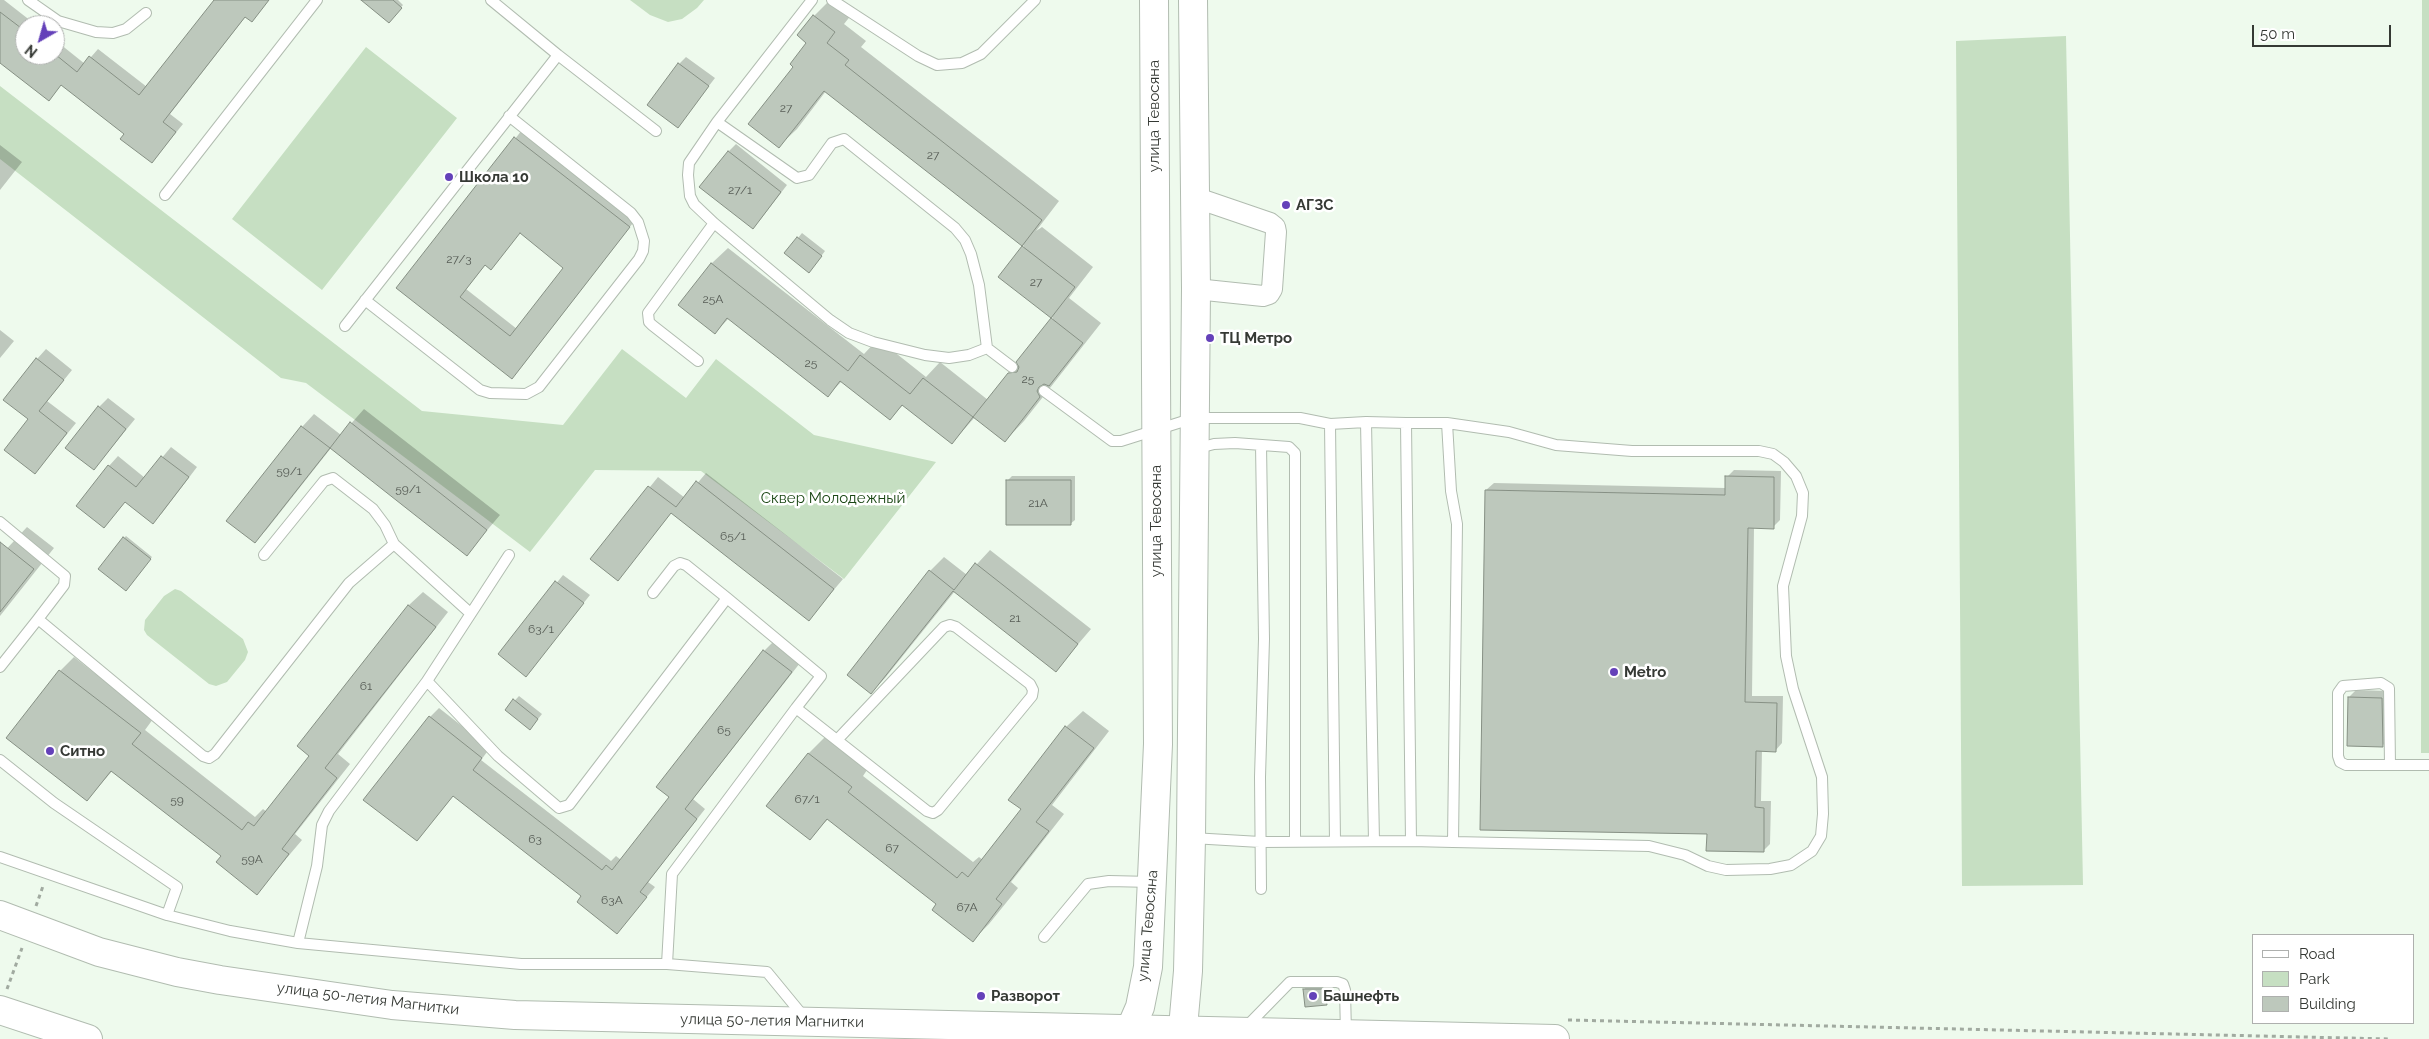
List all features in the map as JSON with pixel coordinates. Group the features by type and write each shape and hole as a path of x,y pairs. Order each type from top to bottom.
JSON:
{"street":[{"name":"улица Тевосяна","path":"1129,1034 1140,1007 1148,967 1158,744 1154,0"},
{"path":"1183,1035 1188,971 1191,838 1196,289 1192,0"},
{"path":"1194,196 1270,223 1275,227 1276,232 1272,288 1269,294 1262,296 1196,289"},
{"name":"улица 50-летия Магнитки","path":"0,915 100,952 177,972 230,982 392,1005 515,1015 808,1022 1183,1035 1242,1031 1346,1036 1459,1038 1557,1030"},
{"path":"0,1010 88,1039"}],"lane":[{"path":"28,0 58,21 96,32 113,33 126,29 146,13"},
{"path":"165,195 317,0"},
{"path":"491,0 558,55 656,130"},
{"path":"812,0 695,152 689,163 688,175 690,196 694,204 714,224 830,320 849,333 872,342 941,357 969,356 987,348"},
{"path":"832,0 918,56 937,65 962,63 981,54 1035,0"},
{"path":"345,326 558,55"},
{"path":"365,300 480,390 490,393 526,394 539,387 628,274 642,255 644,246 635,217 509,116"},
{"path":"717,122 797,178 809,175 832,143 844,140 955,228 971,254 979,285 987,348 1012,367"},
{"path":"698,361 652,325 649,322 648,313 714,224"},
{"path":"1044,392 1112,441 1121,441 1194,418 1300,418 1330,424 1366,422 1447,423 1509,432 1556,445 1632,451 1759,451 1772,454 1784,462 1796,476 1803,494 1802,516 1783,586 1786,656 1793,689 1822,777 1821,836 1812,851 1791,865 1770,869 1726,870 1708,866 1685,855 1649,846 1411,841 1260,842 1191,838"},
{"path":"1366,422 1374,841"},
{"path":"1406,423 1411,841"},
{"path":"1447,423 1451,492 1457,524 1452,842"},
{"path":"1330,424 1335,842"},
{"path":"1194,449 1214,444 1289,447 1292,449 1295,458 1295,842"},
{"path":"1261,445 1264,640 1260,778 1261,889"},
{"path":"264,555 324,481 330,478 336,479 373,509 385,525 394,544 469,612"},
{"path":"0,522 65,576 64,585 0,667"},
{"path":"38,619 203,756 210,758 349,583 394,544"},
{"path":"298,943 317,866 322,824 427,681 469,612 509,555"},
{"path":"653,593 674,566 680,563 686,565 821,676 672,874 667,964"},
{"path":"427,681 498,756 563,809 569,805 727,598"},
{"path":"796,708 927,811 933,813 938,810 1032,696 1033,690 1030,684 956,626 950,625 944,627 837,740"},
{"path":"2390,765 2389,688 2381,683 2343,686 2338,693 2338,760 2346,765 2390,765 2429,764"},
{"path":"0,760 54,803 177,887 167,915"},
{"path":"0,857 167,915 230,932 298,943 521,964 667,964 767,972 808,1022"},
{"path":"1044,937 1088,884 1110,881 1153,882"},
{"path":"1242,1031 1288,983 1294,980 1337,982 1343,984 1345,990 1346,1036"}],"path":[{"path":"1557,1030 2390,1039"}],"green space":[{"path":"630,0 704,0 682,19 668,22 650,15"},
{"path":"2422,0 2429,0 2429,753 2421,753"},
{"path":"2066,36 2083,885 1962,886 1956,41"},
{"path":"366,47 457,118 322,290 232,219"},
{"name":"Сквер Молодежный","path":"0,86 422,411 563,425 622,349 686,398 716,359 814,435 936,462 844,579 701,471 595,470 530,552 306,383 281,378 0,159"},
{"path":"175,589 181,591 243,639 248,652 245,660 227,682 216,686 209,684 147,635 144,630 145,620 164,596"}],"building":[{"path":"214,0 269,0 252,22 245,17 163,122 176,132 152,163 120,139 124,134 61,85 49,101 0,63 0,12 15,23 15,65 65,65 65,62 77,72 89,56 139,95"},
{"path":"361,0 393,0 402,8 389,23"},
{"path":"813,15 835,32 827,43 849,60 845,65 1042,220 1022,246 824,91 779,148 748,124 793,67 790,64 806,43 797,35"},
{"path":"678,63 709,86 678,128 647,105"},
{"name":"Школа 10","path":"514,137 630,227 512,379 396,288","holes":["520,233 563,268 510,336 460,297 485,265 491,270"]},
{"path":"728,151 781,192 753,229 699,187"},
{"path":"797,237 822,256 809,273 784,253"},
{"path":"1022,246 1075,287 1051,318 998,277"},
{"path":"711,263 848,371 860,355 910,394 923,378 973,417 952,444 902,405 890,420 840,381 828,397 727,318 715,334 678,305"},
{"path":"1051,318 1083,343 1049,386 1044,384 1039,387 1037,391 1040,397 1005,442 973,417 1008,373 1017,372 1019,367 1016,362"},
{"path":"36,358 64,380 39,411 67,433 35,474 4,450 28,419 3,400"},
{"path":"98,406 126,429 94,470 65,448"},
{"path":"350,422 487,530 467,556 330,448"},
{"path":"301,426 330,448 255,543 226,521"},
{"path":"161,456 189,477 153,524 125,502 104,528 76,506 108,465 136,487"},
{"name":"Metro","path":"1725,476 1774,477 1774,529 1748,528 1745,702 1777,703 1776,752 1756,751 1755,807 1764,808 1764,852 1706,851 1707,834 1480,830 1485,490 1725,495"},
{"path":"1006,480 1071,480 1071,525 1006,525"},
{"path":"696,481 834,589 809,621 671,513 618,581 590,559 648,486 676,507"},
{"path":"123,537 151,559 126,591 98,569"},
{"path":"0,542 34,569 0,612"},
{"path":"975,563 1078,644 1056,672 953,591 871,694 847,675 929,570 954,590"},
{"path":"555,581 584,603 526,677 498,654"},
{"path":"408,605 436,627 325,768 337,778 282,849 289,854 257,895 216,862 221,856 111,771 87,801 6,738 59,670 141,733 132,744 242,830 248,822 254,826 309,756 297,746"},
{"path":"763,650 792,672 685,809 697,819 640,892 647,897 617,934 577,902 581,896 453,796 417,841 363,800 429,716 482,758 473,770 602,870 606,865 612,870 669,797 656,787"},
{"path":"2348,697 2382,698 2383,747 2347,746"},
{"path":"513,699 538,719 530,730 505,710"},
{"path":"1065,726 1094,748 1036,822 1049,831 996,899 1002,904 973,942 932,910 936,904 827,819 810,840 766,806 808,753 852,787 848,792 957,878 962,872 968,877 1021,809 1008,800"},
{"path":"1303,989 1325,989 1327,1005 1305,1007"}],"place":[{"name":"Школа 10","path":"449,177"},
{"name":"АГЗС","path":"1286,205"},
{"name":"ТЦ Метро","path":"1210,338"},
{"name":"Metro","path":"1614,672"},
{"name":"Ситно","path":"50,751"},
{"name":"Разворот","path":"981,996"},
{"name":"Башнефть","path":"1313,996"}]}
